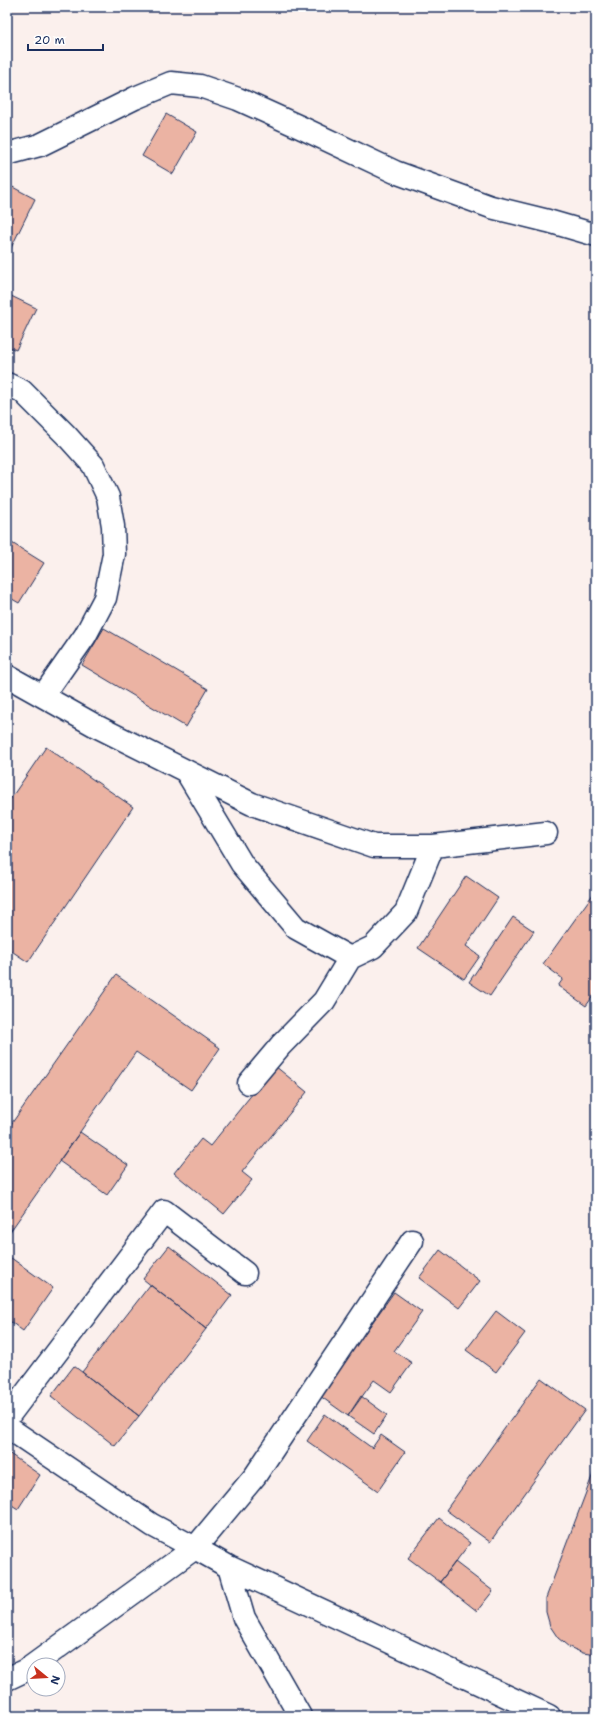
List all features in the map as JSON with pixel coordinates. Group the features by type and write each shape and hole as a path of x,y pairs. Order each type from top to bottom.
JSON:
{"street":[{"path":"7,154 40,145 135,98 171,83 200,86 238,99 295,124 395,172 491,207 548,220 596,235"},
{"path":"7,384 22,391 66,435 93,465 108,498 113,526 114,554 105,598 85,636 43,696"},
{"path":"7,676 96,726 252,804 374,846 433,846 546,833"},
{"path":"186,771 242,864 296,928 350,958"},
{"path":"249,1082 281,1045 324,1001 350,958 373,947 406,912 433,846"},
{"path":"7,1418 164,1211 245,1273"},
{"path":"7,1679 28,1668 195,1548 255,1476 412,1241"},
{"path":"7,1427 152,1525 229,1567 548,1716"},
{"path":"229,1567 244,1618 300,1716"}],"building":[{"path":"166,114 197,132 173,174 142,156"},
{"path":"7,184 35,199 7,256"},
{"path":"7,294 36,308 16,350 7,346"},
{"path":"7,540 44,563 19,603 7,596"},
{"path":"104,628 208,689 186,727 82,665"},
{"path":"46,747 133,807 28,962 7,948 7,804"},
{"path":"466,876 498,898 466,946 480,956 464,979 418,948"},
{"path":"596,890 596,992 586,1006 558,986 563,979 543,964"},
{"path":"513,917 534,931 490,996 469,982"},
{"path":"116,975 220,1048 191,1090 136,1052 7,1236 7,1130"},
{"path":"275,1066 307,1092 242,1172 252,1180 224,1214 174,1173 201,1139 210,1146"},
{"path":"80,1132 128,1165 107,1195 59,1161"},
{"path":"169,1246 232,1295 206,1329 143,1279"},
{"path":"440,1250 480,1281 459,1308 419,1278"},
{"path":"7,1255 53,1288 23,1331 7,1319"},
{"path":"150,1285 206,1329 139,1416 82,1372"},
{"path":"394,1292 422,1312 394,1351 412,1363 391,1392 374,1380 348,1416 320,1396"},
{"path":"496,1311 525,1333 496,1372 466,1350"},
{"path":"74,1366 139,1416 115,1446 51,1396"},
{"path":"541,1378 585,1410 490,1542 446,1510"},
{"path":"361,1396 387,1415 374,1434 348,1416"},
{"path":"325,1414 372,1448 381,1435 405,1452 378,1491 307,1441"},
{"path":"7,1452 40,1475 18,1509 7,1502"},
{"path":"596,1466 596,1655 583,1653 569,1647 558,1638 550,1626 546,1612 546,1598"},
{"path":"439,1518 470,1543 440,1582 408,1558"},
{"path":"455,1562 493,1591 477,1611 440,1582"}]}
